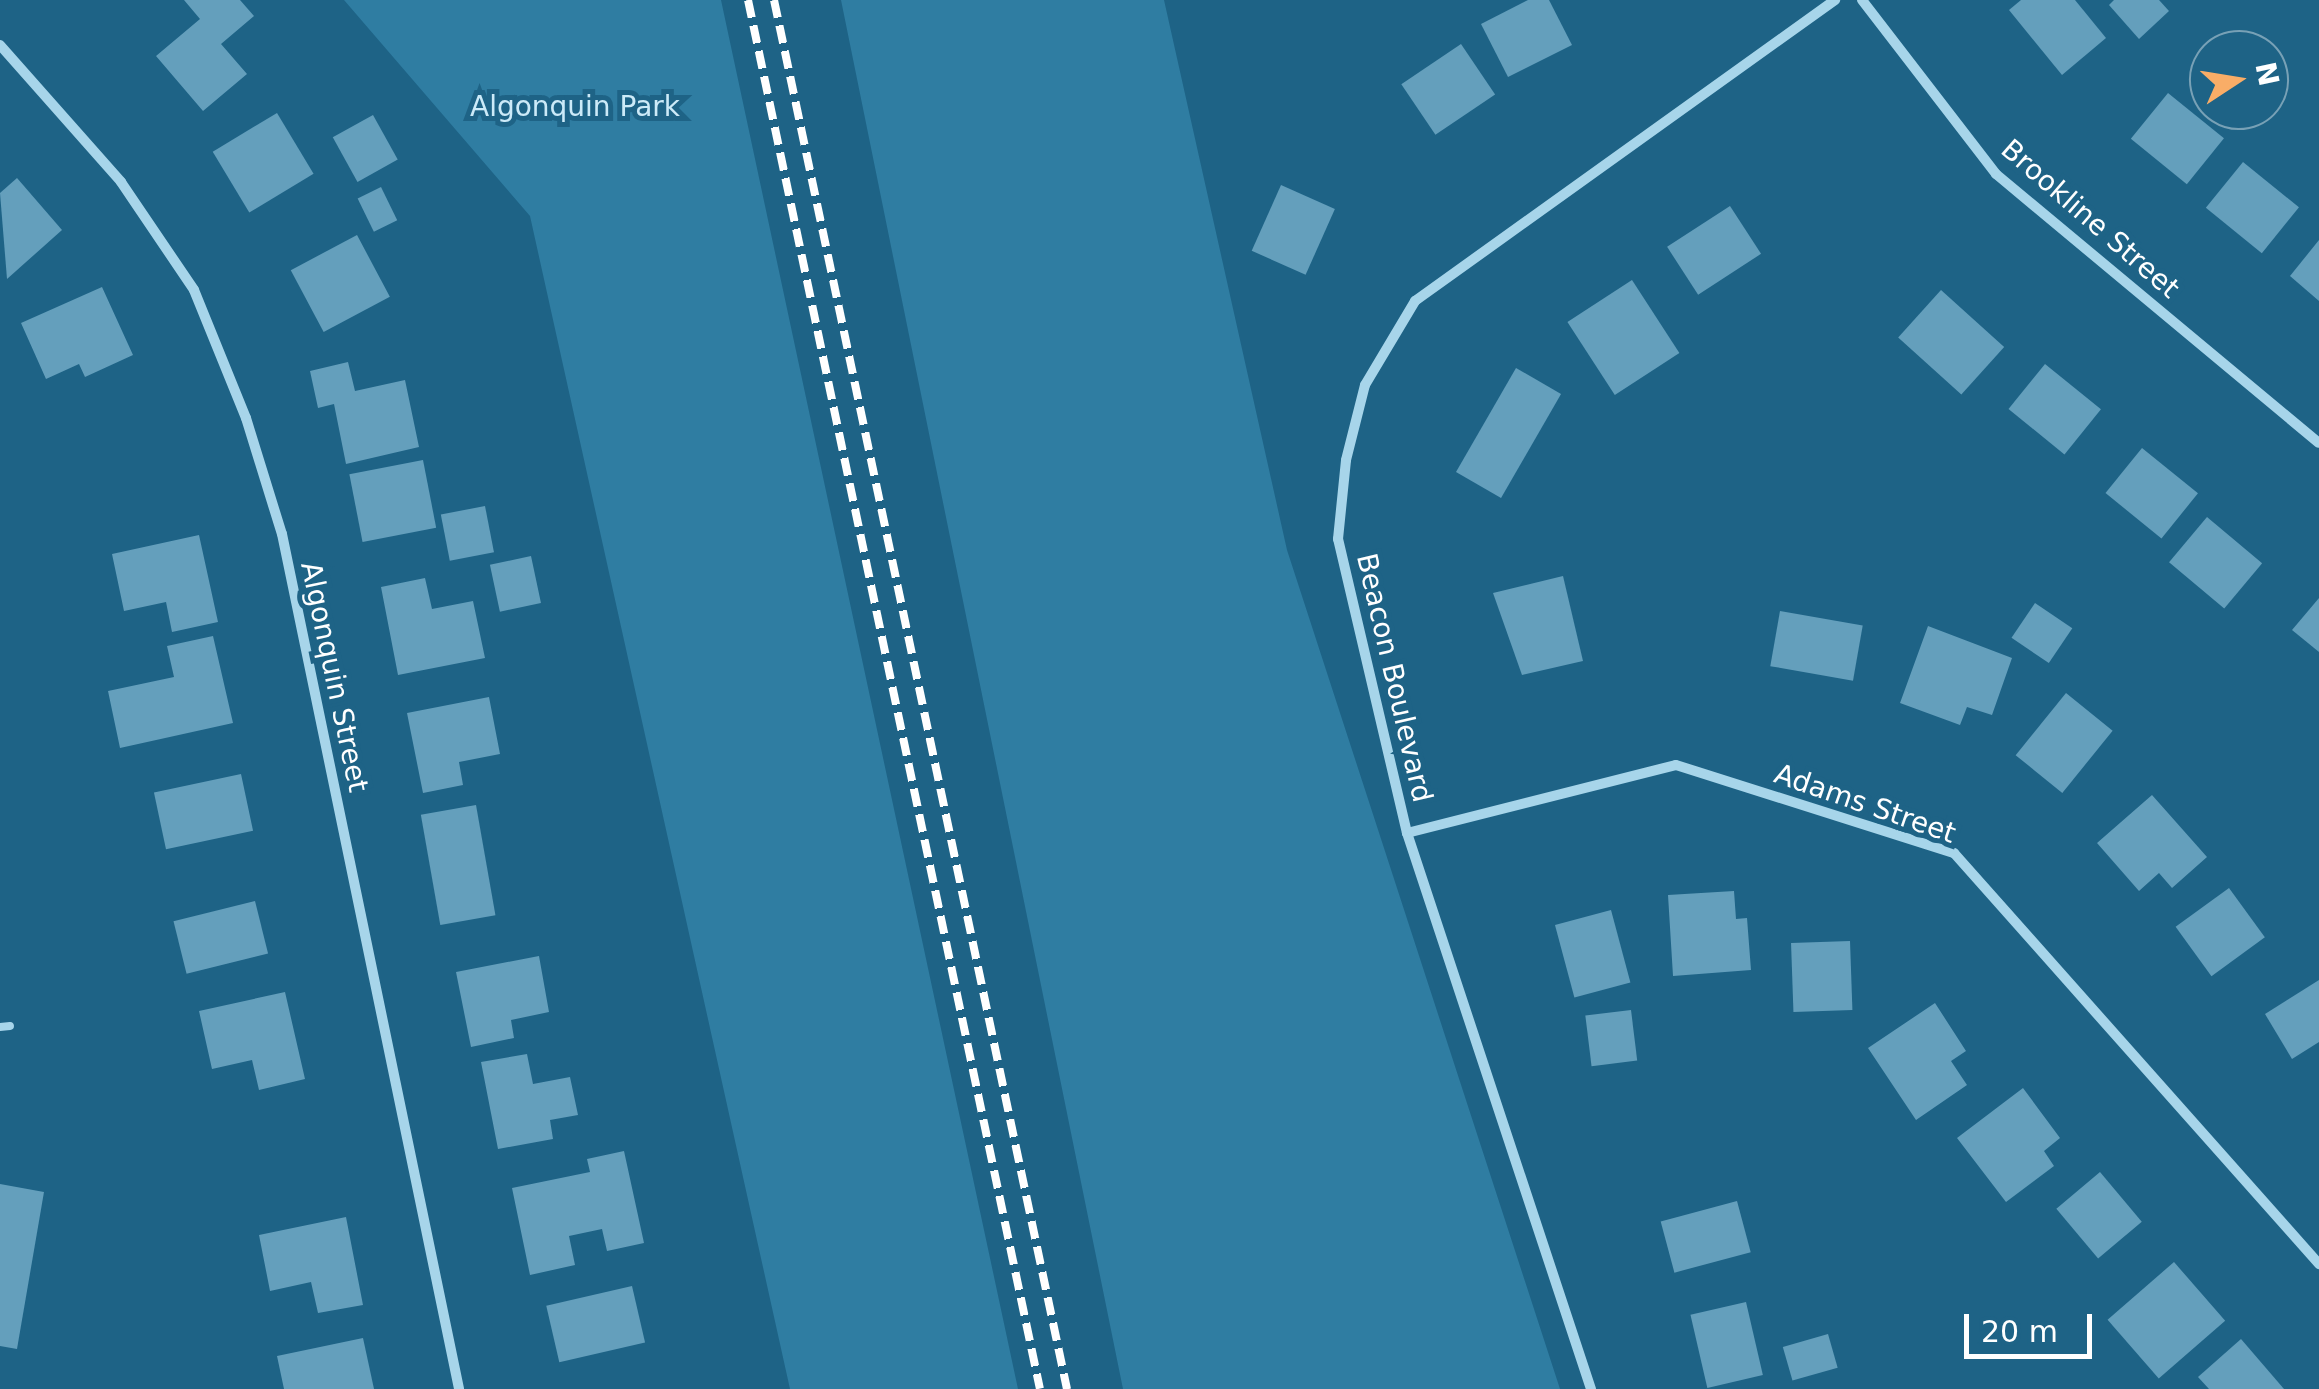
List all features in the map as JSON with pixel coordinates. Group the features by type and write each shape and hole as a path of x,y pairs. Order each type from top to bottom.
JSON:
{"street":[{"name":"Beacon Boulevard","path":"1591,1389 1407,832 1338,539 1366,385 1415,302 1456,264 1835,0"},
{"name":"Brookline Street","path":"1862,0 1996,174 2319,443"},
{"name":"Algonquin Street","path":"0,45 121,182 194,290 246,418 282,534 459,1389"},
{"name":"Adams Street","path":"1407,832 1676,765 1954,853 2319,1264"}],"green space":[{"name":"Algonquin Park","path":"344,0 721,0 1018,1389 790,1389 530,216"},
{"path":"841,0 1164,0 1287,550 1560,1389 1123,1389"}],"building":[{"path":"184,0 240,0 254,16 221,44 247,74 203,111 156,56 200,19"},
{"path":"1528,0 1549,0 1572,45 1508,77 1481,24"},
{"path":"2021,0 2075,0 2106,38 2062,75 2009,10"},
{"path":"2114,0 2159,0 2169,11 2139,39 2109,5"},
{"path":"1461,44 1495,95 1435,135 1401,84"},
{"path":"2168,93 2189,110 2189,130 2214,130 2224,138 2187,184 2131,139"},
{"path":"277,113 314,174 249,212 213,152"},
{"path":"373,115 398,160 357,182 333,137"},
{"path":"2243,162 2299,207 2262,253 2206,208"},
{"path":"17,178 62,230 7,279 0,193"},
{"path":"1281,185 1335,209 1306,275 1252,251"},
{"path":"381,187 397,220 374,232 358,198"},
{"path":"1730,206 1761,254 1698,295 1667,247"},
{"path":"357,235 390,297 324,332 291,270"},
{"path":"2319,240 2319,301 2290,276"},
{"path":"1632,280 1679,353 1615,395 1567,322"},
{"path":"102,287 133,355 85,377 79,364 46,379 21,323"},
{"path":"1941,290 2004,347 1961,394 1898,338"},
{"path":"348,362 355,391 405,380 419,447 346,464 334,404 318,408 310,371"},
{"path":"2045,364 2101,409 2064,454 2008,409"},
{"path":"1516,368 1561,394 1501,498 1456,472"},
{"path":"2142,448 2198,493 2161,538 2105,493"},
{"path":"423,460 436,528 363,542 349,474"},
{"path":"485,506 494,552 450,561 441,515"},
{"path":"2207,517 2262,563 2224,608 2169,562"},
{"path":"199,535 218,622 172,632 166,602 124,611 112,554"},
{"path":"531,556 541,603 500,612 490,565"},
{"path":"1563,576 1583,661 1522,675 1493,593"},
{"path":"425,578 432,609 473,601 485,658 398,675 381,587"},
{"path":"2319,598 2319,652 2292,630"},
{"path":"2035,603 2072,628 2049,663 2012,638"},
{"path":"1780,611 1863,626 1853,681 1770,666"},
{"path":"1928,626 2012,658 1992,715 1967,707 1960,725 1900,703"},
{"path":"213,636 233,723 120,748 108,691 174,677 167,646"},
{"path":"2066,693 2113,731 2062,793 2016,755"},
{"path":"489,697 500,754 459,762 463,785 423,793 407,713"},
{"path":"241,774 253,831 166,849 154,793"},
{"path":"2152,795 2207,857 2172,888 2159,873 2139,891 2097,843"},
{"path":"476,805 495,915 440,925 421,815"},
{"path":"2229,888 2265,937 2211,976 2176,927"},
{"path":"1734,891 1736,919 1747,918 1751,970 1673,976 1668,895"},
{"path":"255,901 268,953 187,974 173,921"},
{"path":"1611,910 1630,982 1574,997 1555,925"},
{"path":"1850,941 1852,1010 1793,1012 1791,943"},
{"path":"539,956 549,1012 511,1020 514,1038 471,1047 456,972"},
{"path":"2319,980 2319,1042 2292,1059 2265,1014"},
{"path":"285,992 305,1079 259,1090 252,1060 212,1069 199,1011"},
{"path":"1935,1003 1966,1051 1951,1061 1967,1085 1916,1120 1868,1048"},
{"path":"1631,1010 1637,1061 1592,1066 1585,1016"},
{"path":"527,1054 533,1084 570,1077 578,1115 550,1120 553,1139 498,1149 481,1062"},
{"path":"2023,1088 2060,1138 2044,1151 2054,1166 2006,1202 1957,1138"},
{"path":"624,1151 644,1243 607,1251 602,1229 569,1236 575,1265 530,1275 512,1188 590,1172 587,1159"},
{"path":"2100,1172 2142,1222 2098,1258 2056,1209"},
{"path":"0,1184 44,1192 17,1349 0,1346"},
{"path":"1737,1201 1751,1252 1674,1273 1661,1221"},
{"path":"346,1217 363,1305 318,1313 311,1282 270,1291 259,1235"},
{"path":"2174,1262 2225,1321 2159,1379 2108,1320"},
{"path":"632,1286 645,1343 559,1362 546,1306"},
{"path":"1746,1302 1763,1375 1707,1388 1690,1315"},
{"path":"1828,1334 1838,1368 1792,1381 1783,1347"},
{"path":"363,1338 374,1389 284,1389 277,1356"},
{"path":"2241,1339 2284,1389 2209,1389 2198,1377"}],"railway":[{"path":"748,0 1040,1389"},
{"path":"774,0 1067,1389"}]}
